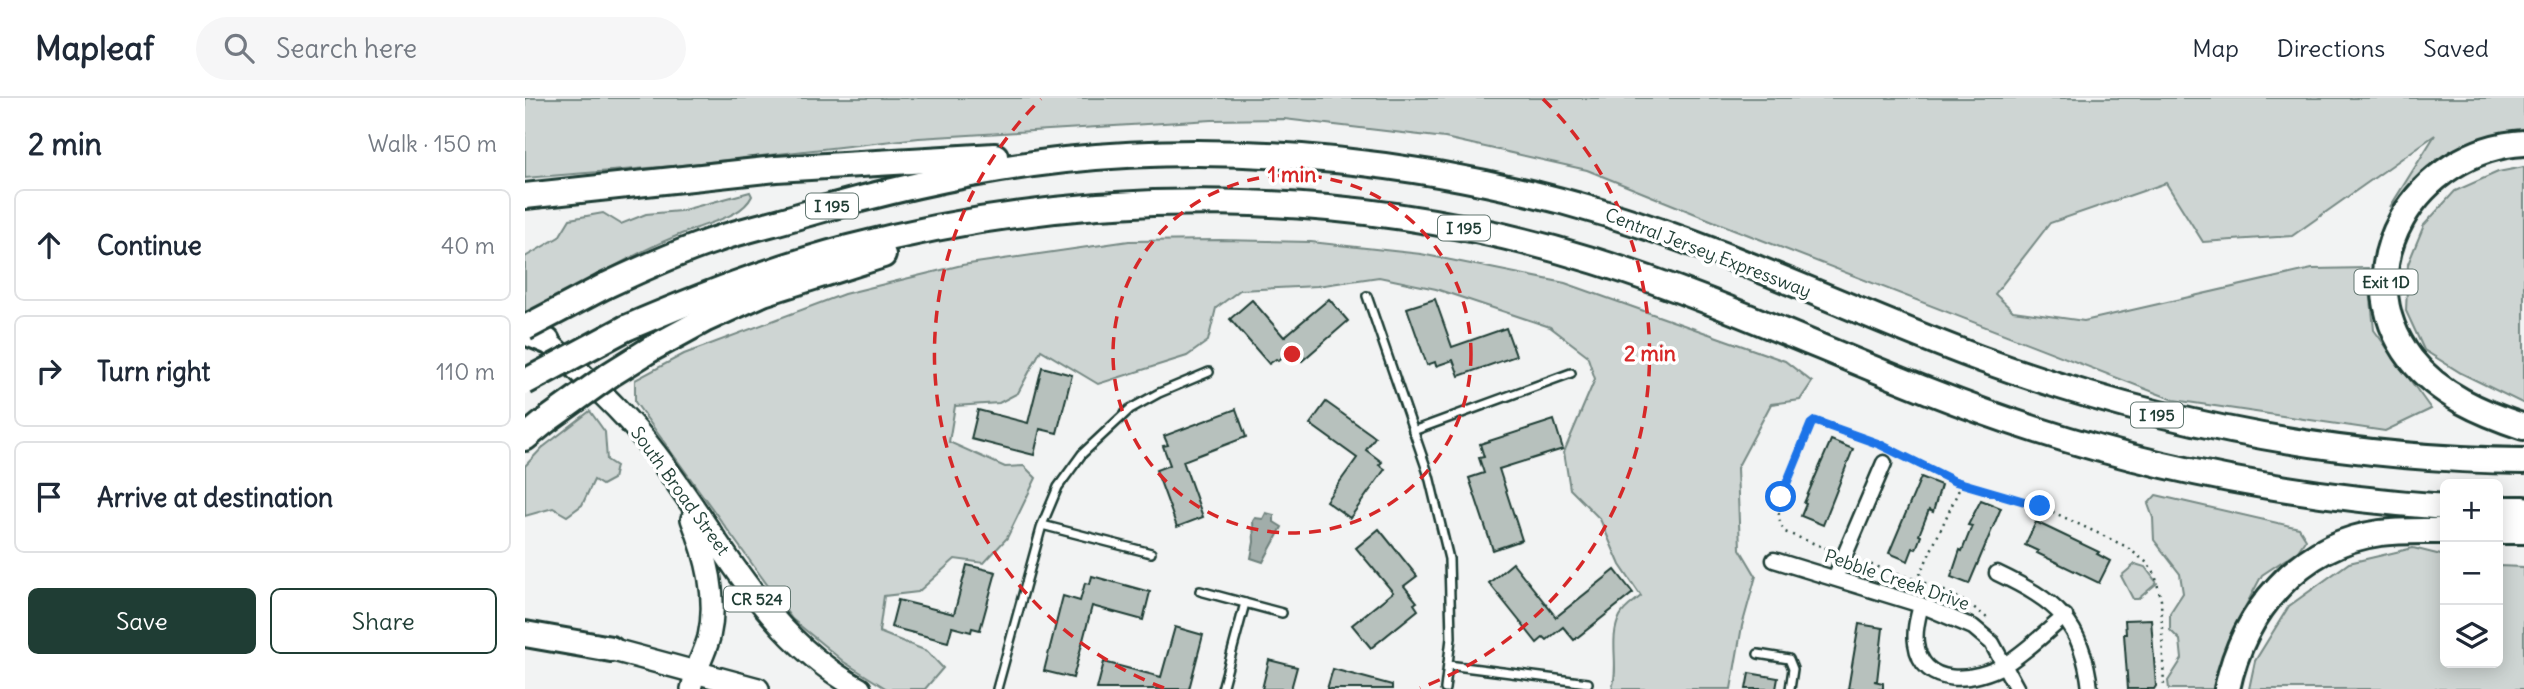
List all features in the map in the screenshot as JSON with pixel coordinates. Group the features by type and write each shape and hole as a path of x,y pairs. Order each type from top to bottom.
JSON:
{"highway":[{"name":"Exit 1D","path":"2524,143 2496,148 2474,156 2433,181 2400,218 2388,251 2385,272 2391,317 2399,338 2428,378 2466,404 2524,427"},
{"name":"Central Jersey Expressway","path":"531,332 605,285 717,239 858,198 918,184 1069,160 1185,153 1305,158 1392,167 1464,179 1607,214 1676,238 1976,357 2129,408 2207,427 2341,450 2422,457 2524,461"},
{"path":"525,196 776,169 993,156 1069,160"},
{"name":"I 195","path":"525,382 626,328 710,292 845,248 914,232 984,219 1114,204 1231,202 1314,206 1408,218 1524,241 1659,282 1958,402 2116,454 2280,489 2440,507"},
{"path":"525,438 611,374 651,349 706,319 763,293 825,272 968,233 1114,204"},
{"path":"2503,509 2524,509"},
{"path":"2503,531 2524,530"},
{"path":"2227,689 2241,644 2253,619 2269,596 2305,563 2355,538 2378,533 2440,531"},
{"path":"525,634 611,649"}],"main road":[{"name":"South Broad Street","path":"531,332 634,426 759,603 780,627 802,649 860,689"},
{"path":"678,485 700,540 711,582 709,638 693,681"},
{"path":"525,626 611,649 693,681 758,689"}],"street":[{"path":"1835,578 1884,463"},
{"name":"Pebble Creek Drive","path":"1774,560 1921,605 1973,628 1992,643 2017,689"},
{"path":"1997,573 2042,597 2065,616 2083,650 2090,689"},
{"path":"1921,605 1916,643 1924,665 1933,673 1955,680 1966,680 2005,664 2065,616"}],"lane":[{"path":"1367,296 1439,513 1449,559 1452,598 1445,689"},
{"path":"997,689 1042,524 1058,487 1082,454 1130,409 1159,393 1209,372"},
{"path":"1413,431 1571,373"},
{"path":"1042,524 1151,553"},
{"path":"1200,591 1282,613"},
{"path":"1222,689 1245,603"},
{"path":"1758,654 1790,659 1793,669 1790,689"},
{"path":"1448,665 1588,682"}],"path":[{"path":"1992,623 1978,610 1956,597 1785,532 1778,510 1781,497 1811,424 1815,421 1879,444 1962,483 2040,506 2126,546 2145,561 2159,586 2164,689"},
{"path":"1917,582 1962,483"}],"shaded area":[{"path":"525,98 2524,98 2524,131 2490,136 2433,167 2390,207 2435,135 2292,236 2203,242 2166,183 2050,223 1995,294 2013,311 2084,321 2312,269 2368,268 2374,330 2431,409 2385,431 2174,400 1587,170 1445,138 1284,119 1212,120 919,138 673,166 525,178"},
{"path":"2524,167 2524,404 2461,373 2424,350 2406,311 2408,264 2424,225 2455,191 2498,172"},
{"path":"750,192 752,196 748,203 735,213 675,236 633,256 533,314 525,311 525,257 559,237 570,219 603,213 621,224 646,214 680,211"},
{"path":"1129,241 1311,242 1421,254 1565,283 1785,361 1812,382 1800,400 1771,404 1737,468 1740,549 1756,576 1742,626 1731,689 1612,689 1617,625 1624,610 1641,596 1620,565 1600,519 1570,489 1564,452 1595,379 1587,355 1550,327 1436,289 1379,277 1317,286 1240,290 1216,308 1208,341 1187,356 1098,384 1041,350 1018,393 999,403 955,406 949,442 1005,467 1024,466 1036,478 1007,538 984,563 955,559 918,592 884,596 879,632 927,651 943,668 925,689 887,689 844,662 792,619 635,402 635,380 684,354 844,294 962,265"},
{"path":"590,411 605,432 607,460 616,466 613,479 602,485 594,480 582,505 567,516 553,508 525,516 525,466 542,448"},
{"path":"2156,495 2299,528 2306,539 2298,551 2262,575 2233,630 2215,689 2169,689 2168,681 2182,659 2180,640 2170,630 2170,613 2183,593 2180,574 2154,540 2153,518 2148,504"},
{"path":"1266,513 1274,515 1274,522 1282,527 1263,562 1251,558 1254,542 1253,521 1255,518 1263,519"},
{"path":"2413,548 2440,555 2440,668 2503,668 2503,566 2524,567 2524,689 2249,689 2255,661 2289,606 2349,563"},
{"path":"2135,564 2145,567 2157,583 2138,599 2133,599 2121,576"}],"building":[{"path":"1329,299 1348,321 1302,361 1292,349 1278,361 1276,359 1269,364 1230,319 1252,300 1284,337"},
{"path":"1435,299 1452,347 1506,328 1516,356 1459,376 1453,360 1436,366 1435,362 1427,365 1407,308"},
{"path":"1042,367 1072,375 1057,433 1040,429 1034,455 971,439 978,410 1028,423"},
{"path":"1326,402 1375,437 1366,450 1382,462 1379,465 1385,469 1350,518 1326,501 1357,458 1310,424"},
{"path":"1236,409 1246,437 1183,461 1203,517 1177,527 1156,470 1170,465 1163,446 1168,445 1164,436"},
{"path":"1554,420 1563,449 1499,469 1522,540 1493,550 1469,478 1484,473 1479,458 1484,457 1480,444"},
{"path":"1831,440 1853,449 1823,525 1801,516"},
{"path":"1921,477 1941,485 1933,512 1929,510 1916,549 1913,548 1908,561 1889,553"},
{"path":"1981,500 2001,508 1969,584 1951,577 1972,526 1968,525"},
{"path":"2036,522 2099,552 2097,554 2110,561 2099,583 2025,545"},
{"path":"1379,529 1417,576 1404,586 1417,602 1414,604 1418,610 1371,648 1352,625 1393,592 1356,548"},
{"path":"1513,563 1556,617 1615,570 1633,593 1574,640 1563,627 1547,640 1544,637 1537,643 1489,583"},
{"path":"967,565 996,572 980,630 972,628 971,632 952,627 948,642 891,627 898,600 954,614"},
{"path":"1092,576 1150,592 1143,620 1092,606 1073,678 1044,671 1063,596 1080,601 1085,583 1090,584"},
{"path":"2151,619 2156,686 2154,689 2128,689 2125,620"},
{"path":"1859,624 1883,628 1877,681 1874,681 1883,683 1883,689 1848,689"},
{"path":"1175,627 1203,635 1189,689 1097,689 1104,662 1161,677"},
{"path":"1269,660 1297,667 1291,689 1262,689"},
{"path":"1333,669 1392,685 1392,689 1327,689"},
{"path":"1749,673 1778,678 1776,689 1746,689"}],"route":[{"path":"1781,497 1811,424 1820,421 1879,444 1954,481 2040,506"}]}
